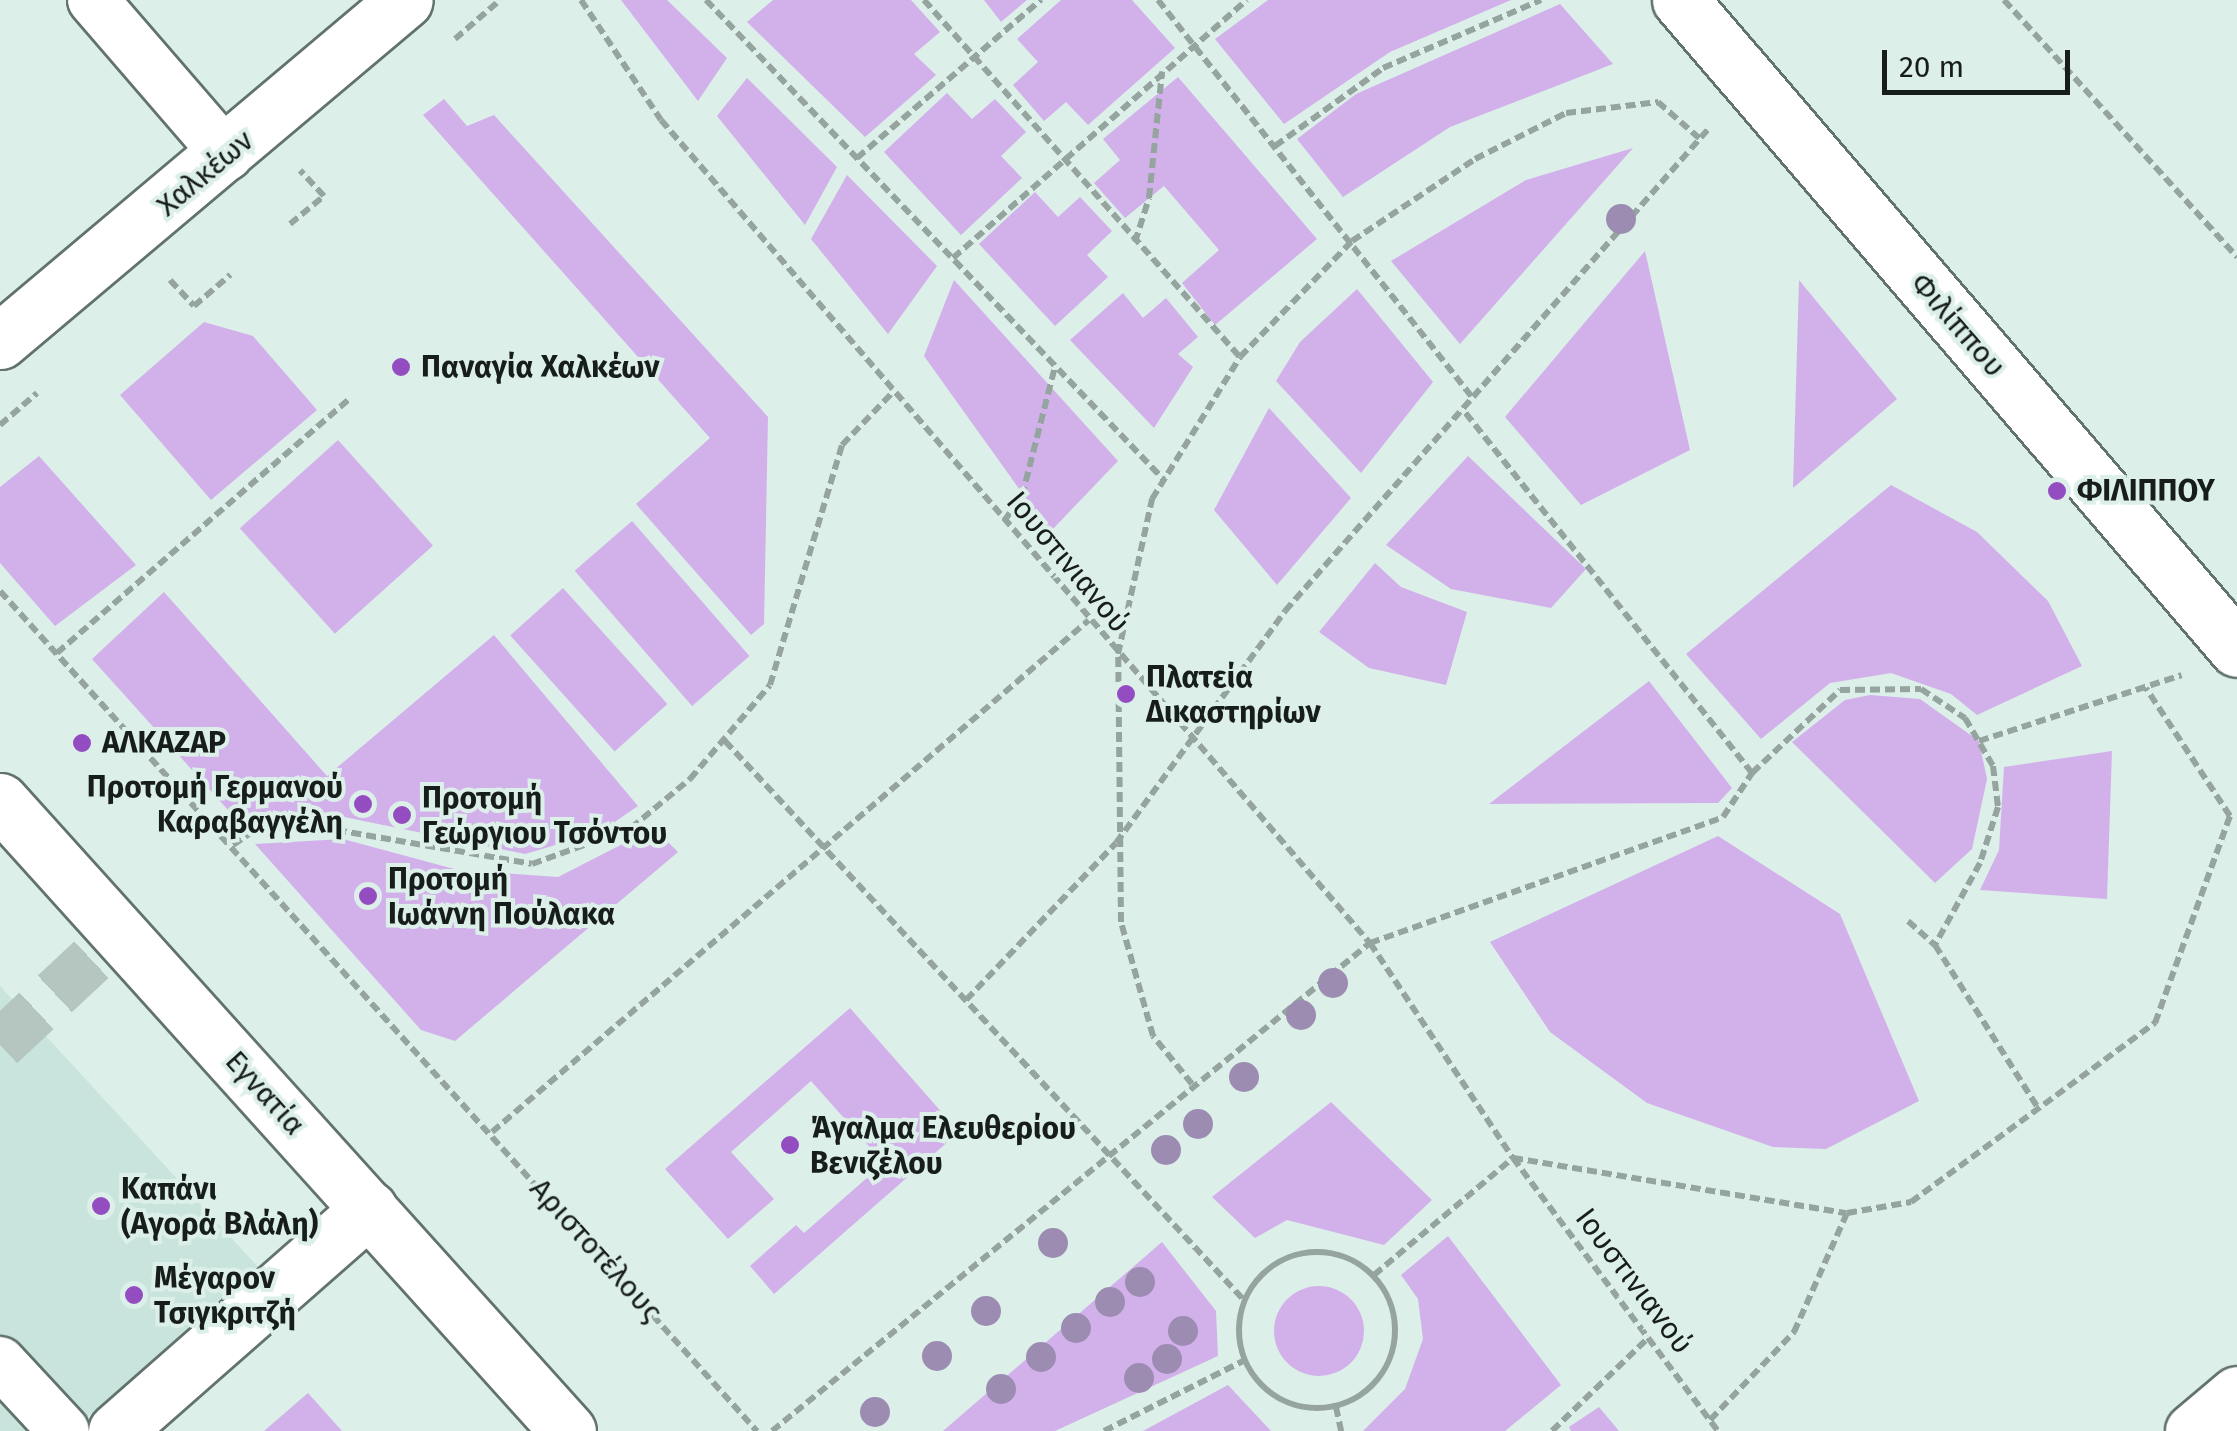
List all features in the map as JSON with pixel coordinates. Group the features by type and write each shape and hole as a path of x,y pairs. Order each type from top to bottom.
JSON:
{"street":[{"path":"93,0 227,155"},
{"name":"Χαλκέων","path":"0,340 227,155 405,0"},
{"name":"Φιλίππου","path":"1680,0 2217,660"},
{"name":"Εγνατία","path":"0,801 568,1431"},
{"path":"116,1431 369,1209"},
{"path":"0,1362 64,1431"},
{"path":"2193,1431 2237,1394"}],"path":[{"name":"Ιουστινιανού","path":"582,0 661,120 1193,743 1370,943 1513,1158 1718,1431"},
{"path":"706,0 1164,480"},
{"path":"924,0 1135,243 1240,357"},
{"path":"857,158 1041,0"},
{"path":"1158,0 1472,397"},
{"path":"953,258 1247,0"},
{"path":"1276,146 1383,68 1541,0"},
{"path":"2004,0 2237,258"},
{"path":"1135,243 1150,198 1162,72"},
{"path":"966,1000 1116,843 1286,612 1699,138 1752,84"},
{"path":"1192,1084 1152,1036 1120,922 1116,843 1118,654 1164,480 1240,357 1352,242 1475,159 1566,113 1658,102 1699,138"},
{"path":"290,224 326,198 300,170"},
{"path":"170,280 194,306 230,275"},
{"path":"1004,521 1022,496 1055,366"},
{"path":"233,845 256,830 308,825 492,860 570,856 631,828 725,742 770,685 842,445 894,391"},
{"path":"57,653 348,400"},
{"path":"1462,410 1752,773"},
{"name":"Αριστοτέλους","path":"0,592 492,1132 757,1431"},
{"path":"492,1132 1090,620"},
{"path":"1979,742 2146,688 2217,660"},
{"path":"1374,1275 1513,1158 1847,1214 1910,1202 2155,1023 2230,816 2146,688"},
{"path":"772,1431 1104,1154 1370,943 1724,817 1752,773 1840,690 1922,690 1965,718 1979,742 1998,807 1980,863 1935,945"},
{"path":"725,742 826,845 1104,1154 1244,1300"},
{"path":"1908,921 1935,945 2038,1108"},
{"path":"1710,1420 1794,1332 1847,1214"},
{"path":"1302,1252 1328,1252 1374,1275 1395,1316 1389,1364 1336,1407 1272,1394 1244,1360 1244,1300 1277,1262 1302,1252"},
{"path":"1552,1431 1649,1337"},
{"path":"1104,1431 1244,1360"},
{"path":"1336,1407 1341,1431"}],"shaded area":[{"path":"621,0 667,0 727,58 698,101"},
{"path":"773,0 911,0 940,32 914,54 936,75 865,137 747,22"},
{"path":"984,0 1027,0 1001,22"},
{"path":"1061,0 1132,0 1175,48 1088,125 1066,102 1044,121 1013,85 1038,62 1017,39"},
{"path":"1268,0 1511,0 1390,52 1284,124 1215,39"},
{"path":"1560,4 1613,64 1450,127 1343,197 1297,139 1356,94"},
{"path":"1178,77 1317,239 1215,325 1182,283 1219,250 1164,186 1125,218 1094,183 1120,160 1103,139"},
{"path":"747,78 837,167 805,225 717,116"},
{"path":"947,93 972,119 995,99 1026,132 1001,156 1022,178 961,235 884,152"},
{"path":"444,99 467,126 494,115 768,417 764,624 751,635 636,504 710,438 423,115"},
{"path":"1633,148 1460,344 1391,261 1526,180"},
{"path":"847,175 937,266 888,334 811,239"},
{"path":"1035,192 1058,217 1080,197 1112,231 1087,255 1108,277 1055,326 979,244"},
{"path":"1645,251 1690,450 1581,505 1505,417"},
{"path":"954,280 1118,461 1050,532 924,356"},
{"path":"1799,280 1897,399 1793,488"},
{"path":"1357,289 1433,382 1361,473 1276,381 1300,342"},
{"path":"1123,293 1143,318 1166,298 1198,337 1178,354 1193,367 1154,428 1070,340"},
{"path":"204,322 253,336 317,410 211,500 120,395"},
{"path":"1269,408 1351,498 1277,585 1214,510"},
{"path":"338,440 433,546 335,634 240,528"},
{"path":"39,456 136,565 55,626 0,563 0,487"},
{"path":"1468,456 1586,569 1551,608 1451,589 1386,545"},
{"path":"1891,485 1977,532 2048,601 2082,666 1977,715 1951,694 1891,673 1830,683 1761,739 1686,654"},
{"path":"632,521 749,656 692,706 575,571"},
{"path":"1375,563 1401,587 1467,612 1446,685 1369,668 1319,632"},
{"path":"563,588 667,704 615,751 510,636"},
{"path":"164,592 327,776 494,635 638,806 600,832 525,854 310,810 238,821 92,659"},
{"path":"1649,681 1732,788 1718,803 1489,804"},
{"path":"1870,695 1920,699 1979,741 1987,779 1972,849 1935,883 1792,742 1845,700"},
{"path":"2112,751 2107,899 1980,890 1999,850 2004,767"},
{"path":"654,828 678,852 455,1041 421,1030 255,844 343,839 458,870 558,877"},
{"path":"1718,836 1840,914 1919,1101 1826,1149 1773,1147 1647,1103 1550,1032 1490,942"},
{"name":"Καπάνι (Αγορά Βλάλη)","path":"0,986 260,1269 71,1431 0,1431"},
{"path":"850,1008 959,1132 774,1294 750,1266 796,1225 804,1233 884,1163 811,1081 731,1152 774,1199 728,1239 665,1169"},
{"path":"1331,1102 1432,1200 1384,1245 1287,1220 1255,1238 1212,1197"},
{"path":"1448,1236 1561,1385 1505,1431 1363,1431 1405,1389 1423,1339 1418,1299 1401,1275"},
{"path":"1162,1242 1216,1311 1218,1356 1055,1431 943,1431"},
{"path":"1319,1286 1351,1299 1364,1331 1351,1363 1319,1376 1287,1363 1274,1331 1287,1299"},
{"path":"1228,1385 1271,1431 1143,1431"},
{"path":"308,1393 342,1431 264,1431"},
{"path":"1599,1407 1619,1431 1571,1431 1569,1427"}],"tunnel":[{"path":"0,1045 120,933"}],"place":[{"name":"Παναγία Χαλκέων","path":"401,367"},
{"name":"ΦΙΛΙΠΠΟΥ","path":"2057,491"},
{"name":"Πλατεία Δικαστηρίων","path":"1126,694"},
{"name":"ΑΛΚΑΖΑΡ","path":"82,743"},
{"name":"Προτομή Γερμανού Καραβαγγέλη","path":"363,804"},
{"name":"Προτομή Γεώργιου Τσόντου","path":"402,815"},
{"name":"Προτομή Ιωάννη Πούλακα","path":"368,896"},
{"name":"Άγαλμα Ελευθερίου Βενιζέλου","path":"790,1145"},
{"name":"Καπάνι (Αγορά Βλάλη)","path":"101,1206"},
{"name":"Μέγαρον Τσιγκριτζή","path":"134,1295"}]}
